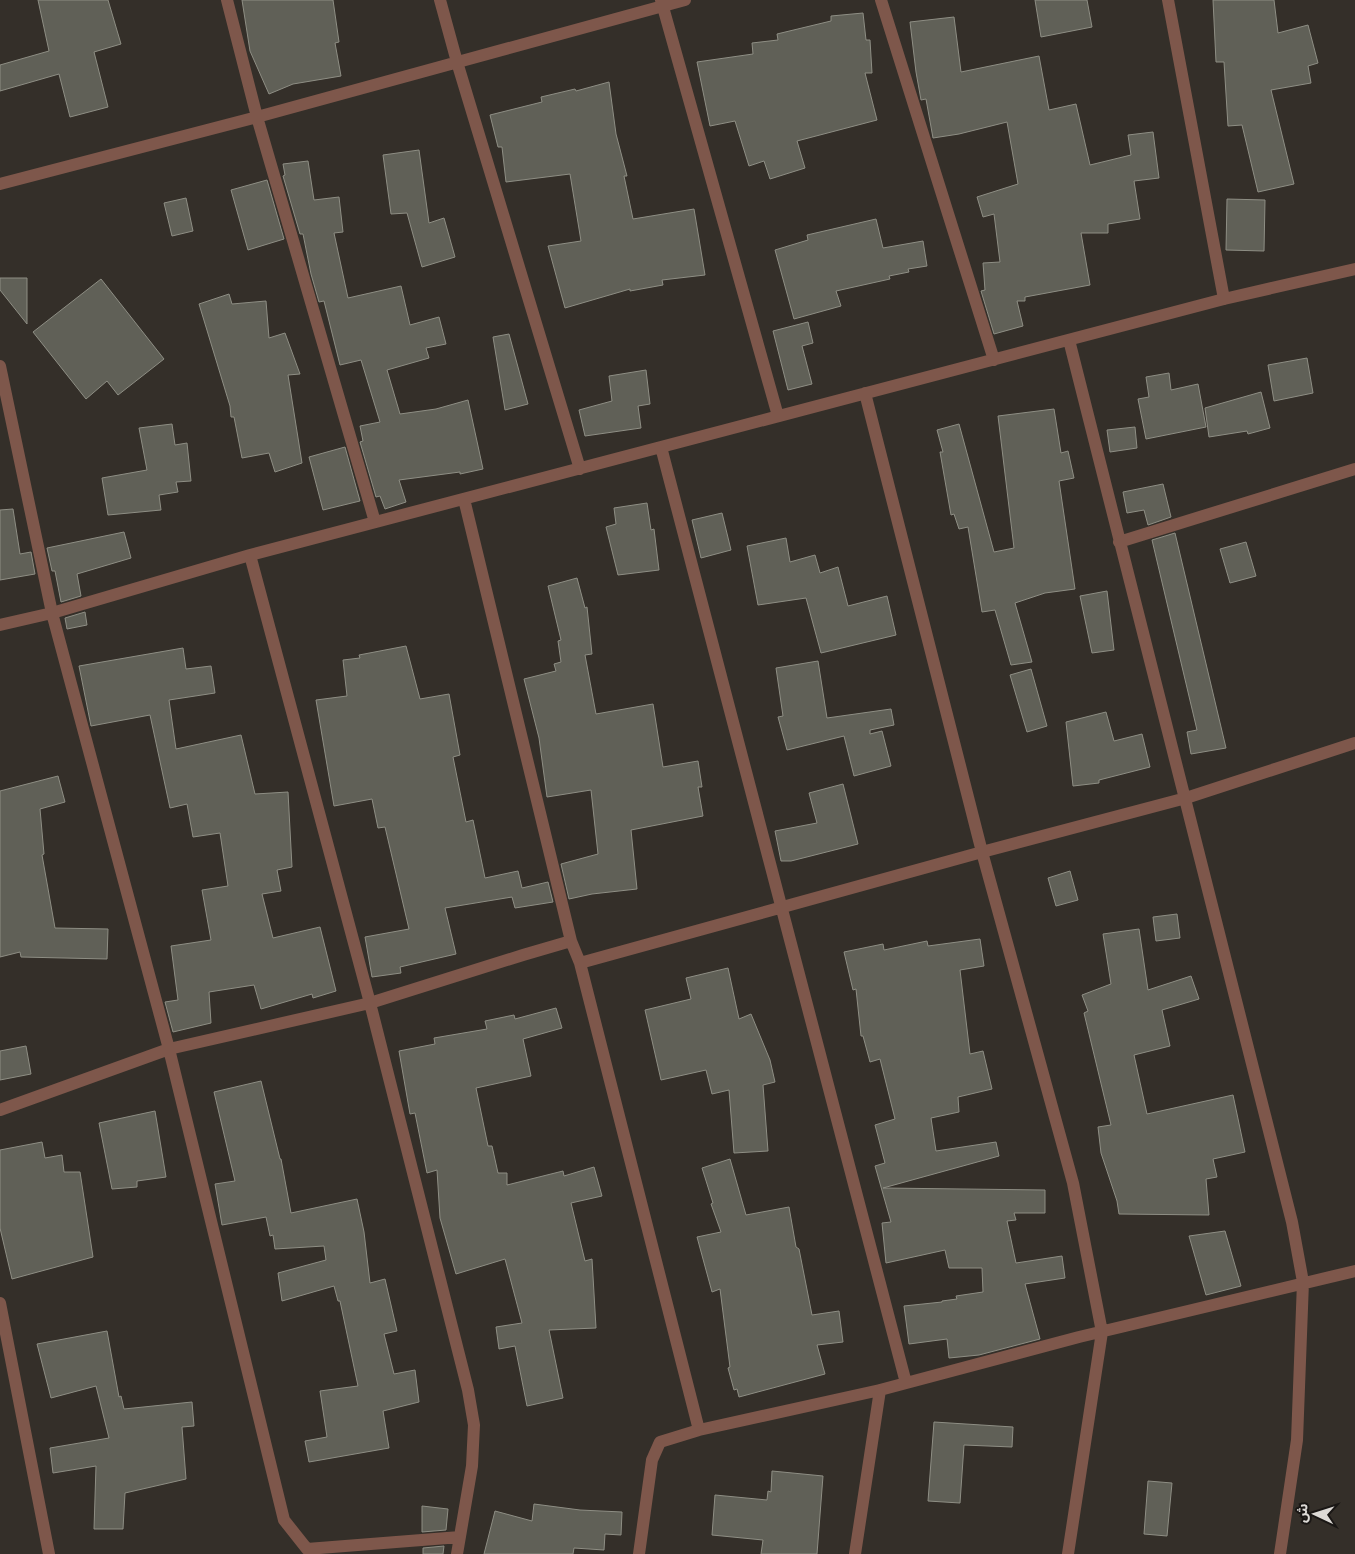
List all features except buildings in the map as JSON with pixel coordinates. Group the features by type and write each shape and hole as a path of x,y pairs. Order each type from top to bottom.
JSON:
{"street":[{"path":"227,0 257,117 375,522"},
{"path":"440,0 580,469"},
{"path":"0,184 257,117 662,3 685,0"},
{"path":"881,0 994,360"},
{"path":"1168,0 1224,299"},
{"path":"662,3 778,416"},
{"path":"0,625 52,613 250,555 865,393 1224,299 1355,269"},
{"path":"1069,340 1292,1222 1303,1282 1297,1440 1280,1554"},
{"path":"0,366 52,613 169,1050 284,1520 307,1550 460,1537"},
{"path":"865,393 982,852 1073,1183 1102,1332 1068,1554"},
{"path":"661,447 906,1383"},
{"path":"1120,542 1355,469"},
{"path":"464,499 571,941 580,963 699,1430"},
{"path":"250,555 370,1003 468,1390 474,1425 472,1458 457,1554"},
{"path":"580,963 1186,798 1355,743"},
{"path":"0,1110 169,1050 370,1003 571,941"},
{"path":"639,1554 652,1460 660,1442 699,1430 880,1390 1102,1332 1355,1271"},
{"path":"0,1303 49,1554"},
{"path":"856,1554 880,1390"}]}
